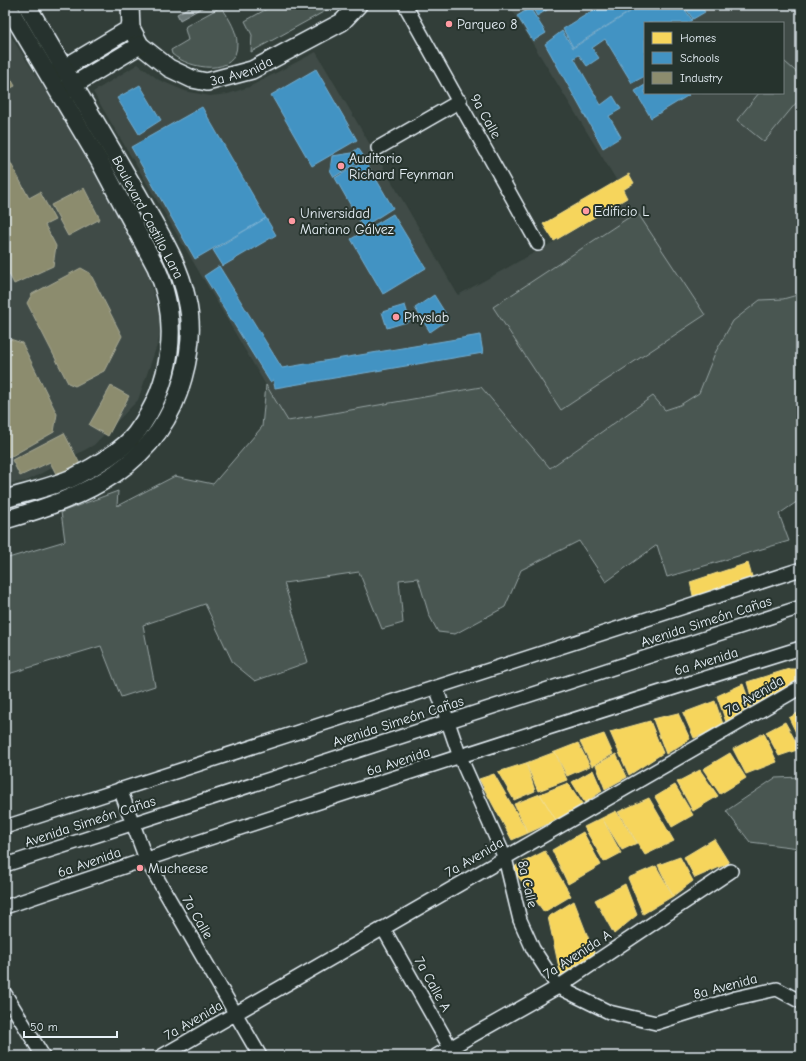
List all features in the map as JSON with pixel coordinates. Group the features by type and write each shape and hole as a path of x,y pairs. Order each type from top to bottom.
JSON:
{"street":[{"name":"Boulevard Castillo Lara","path":"5,520 47,508 80,495 111,478 131,463 146,448 177,400 186,367 191,333 188,300 180,274 145,207 107,158 56,72 7,5"},
{"name":"Boulevard Castillo Lara","path":"27,5 56,72"},
{"path":"67,89 140,45 131,28 130,5"},
{"name":"3a Avenida","path":"140,45 169,68 192,79 207,82 220,80 252,70 342,22 358,5"},
{"name":"9a Calle","path":"405,5 460,101 538,244"},
{"path":"56,72 131,28"},
{"path":"378,148 460,101"},
{"name":"Boulevard Castillo Lara","path":"5,499 73,477 98,463 119,448 135,434 151,408 163,381 170,348 170,318 162,280 130,216 107,158"},
{"path":"130,216 145,207"},
{"path":"162,280 180,274"},
{"path":"119,448 131,463"},
{"path":"5,827 801,569"},
{"name":"Avenida Simeón Cañas","path":"5,865 801,607"},
{"name":"6a Avenida","path":"5,907 146,859 801,648"},
{"name":"8a Calle","path":"436,687 460,757 505,858 520,920 533,949 558,987"},
{"name":"7a Avenida","path":"162,1056 801,687"},
{"name":"7a Calle","path":"120,789 146,859 260,1056"},
{"name":"7a Avenida A","path":"436,1056 453,1052 558,987 732,871"},
{"name":"7a Calle A","path":"383,928 453,1052"},
{"name":"8a Avenida","path":"558,987 609,1012 656,1023 736,998 777,989 801,1002"},
{"path":"5,994 43,1056"}],"shaded area":[{"path":"193,5 207,5 180,20 177,14"},
{"path":"274,5 336,5 251,52 252,35 245,21"},
{"name":"Universidad Mariano Gálvez","path":"509,5 801,5 801,294 783,299 760,300 708,370 699,393 680,405 665,410 653,396 550,468 481,387 287,421 93,92 138,64 159,80 185,91 210,96 228,94 249,87 316,52 458,295 628,199"},
{"path":"219,8 223,9 228,17 237,39 235,54 230,62 221,66 200,66 189,64 172,54 171,50 188,40 185,29 186,26"},
{"path":"5,27 80,144 143,256 163,328 138,400 94,445 27,481 5,484"},
{"path":"785,62 801,76 801,97 764,142 737,120 758,94 784,94"},
{"path":"637,212 705,315 561,410 493,307"},
{"path":"801,294 801,499 779,514 789,541 667,577 657,545 606,582 579,541 521,570 505,607 455,634 438,632 429,615 418,578 399,580 403,623 382,629 359,572 284,583 308,662 255,681 233,663 205,604 143,625 155,686 121,697 101,646 5,675 5,559 65,541 61,512 118,491 117,506 175,476 213,484 262,427 266,385 288,421 481,387 550,468 653,396 665,410 680,405 699,393 715,353 733,321 760,300 783,299"},
{"path":"801,777 801,980 796,976 799,848 750,842 726,811 775,778"}],"building: Homes":[{"name":"Edificio L","path":"629,174 634,183 623,190 627,198 554,241 543,224"},
{"path":"801,534 801,555 797,535"},
{"path":"748,563 753,580 694,600 690,582"},
{"path":"789,669 801,669 801,681 754,707 747,682"},
{"path":"743,684 751,706 726,722 717,696"},
{"path":"715,701 724,727 694,738 683,713"},
{"path":"801,711 801,743 789,718"},
{"path":"678,713 690,739 666,754 653,719"},
{"path":"650,721 663,753 629,775 610,732"},
{"path":"785,722 800,749 779,756 766,732"},
{"path":"764,733 777,762 746,774 733,749"},
{"path":"604,734 613,754 592,766 580,742"},
{"path":"578,743 590,766 567,776 555,752"},
{"path":"555,752 567,780 538,791 526,763"},
{"path":"730,753 746,778 720,794 703,769"},
{"path":"616,754 627,777 605,789 596,765"},
{"path":"526,763 535,791 514,800 498,772"},
{"path":"593,770 602,791 585,803 572,782"},
{"path":"700,770 718,796 693,811 677,782"},
{"path":"494,774 528,833 512,840 479,779"},
{"path":"568,783 583,805 556,820 540,794"},
{"path":"675,785 693,815 672,827 655,797"},
{"path":"540,794 556,820 528,833 514,804"},
{"path":"649,798 674,841 645,855 618,812"},
{"path":"616,811 637,843 622,850 602,818"},
{"path":"602,818 621,853 604,862 584,827"},
{"path":"583,832 601,865 568,884 552,850"},
{"path":"714,839 729,863 695,878 684,857"},
{"path":"545,851 571,896 544,912 512,868"},
{"path":"680,857 693,881 673,896 658,865"},
{"path":"656,866 673,896 643,914 628,878"},
{"path":"625,884 637,915 614,934 595,900"},
{"path":"574,901 595,955 561,977 548,917"}],"building: Schools":[{"path":"531,5 555,5 537,16"},
{"path":"602,5 640,5 573,47 563,29"},
{"path":"641,5 688,5 684,8 692,20 689,22 644,22 644,77 632,83 605,39 592,48 599,58 587,66 579,55 574,58 601,105 613,96 621,109 609,116 621,137 603,148 545,44 562,31 573,48"},
{"path":"694,5 700,5 705,12 693,19 687,10"},
{"path":"530,8 546,33 533,41 517,16"},
{"path":"316,69 357,140 312,166 271,95"},
{"path":"140,85 161,120 139,134 117,98"},
{"path":"644,86 644,94 689,95 651,118 635,91"},
{"path":"202,107 266,218 195,259 131,147"},
{"name":"Auditorio Richard Feynman","path":"358,148 365,158 334,177 330,170 332,156 352,153"},
{"path":"365,160 393,208 363,227 335,178"},
{"path":"393,214 426,268 383,294 351,239"},
{"path":"266,218 276,235 223,266 213,250"},
{"path":"219,266 282,368 480,335 483,353 275,388 273,380 270,382 204,276"},
{"path":"434,295 449,319 430,332 415,308"},
{"name":"Physlab","path":"405,305 410,321 387,328 382,312"}],"building: Industry":[{"path":"5,68 15,86 5,91"},
{"path":"5,155 7,156 29,198 40,192 55,220 45,225 56,246 53,266 14,284 5,266"},
{"path":"84,188 100,219 68,236 51,205"},
{"path":"81,268 90,273 122,336 104,371 75,386 68,383 27,303 32,294"},
{"path":"10,339 22,343 57,414 54,432 10,457 5,456 5,342"},
{"path":"111,386 129,396 108,436 89,425"},
{"path":"64,433 80,464 57,476 50,462 20,476 12,460"}],"place":[{"name":"Parqueo 8","path":"449,24"},
{"name":"Auditorio Richard Feynman","path":"341,166"},
{"name":"Edificio L","path":"586,211"},
{"name":"Universidad Mariano Gálvez","path":"292,221"},
{"name":"Physlab","path":"396,317"},
{"name":"Mucheese","path":"140,868"}]}
